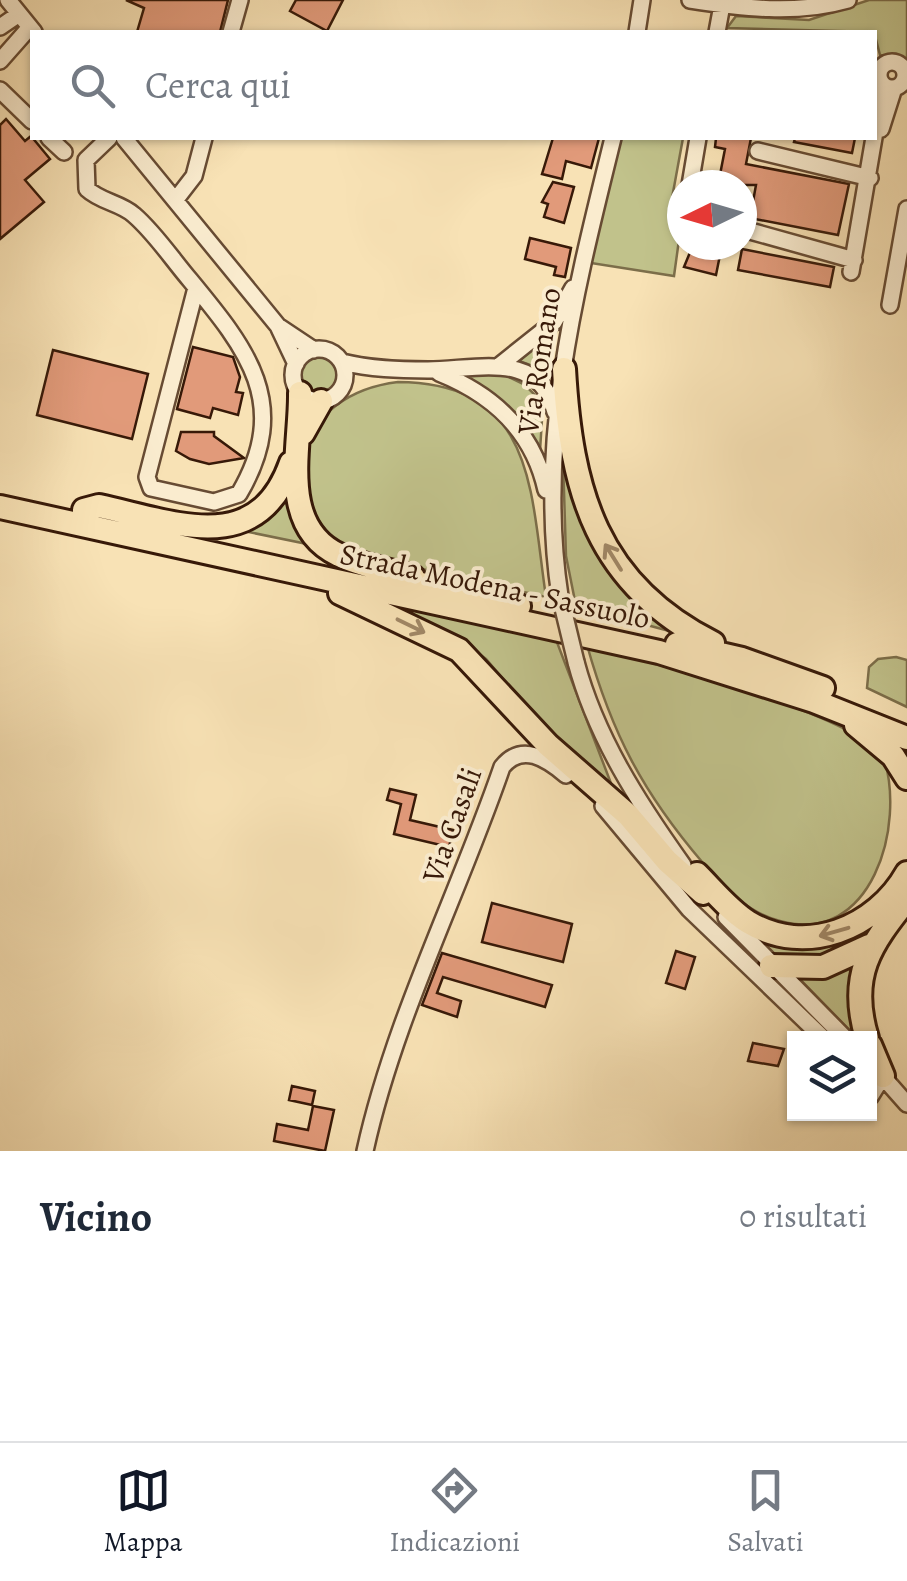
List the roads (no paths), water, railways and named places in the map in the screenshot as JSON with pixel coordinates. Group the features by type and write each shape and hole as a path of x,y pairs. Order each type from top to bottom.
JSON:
{"highway":[{"path":"564,368 577,482 606,549 653,606 680,627 742,659"},
{"path":"0,506 71,512 99,506 205,528 243,522 273,500 298,444 310,397"},
{"path":"298,444 298,500 318,539 337,555 469,594"},
{"path":"0,491 71,512"},
{"name":"Strada Modena - Sassuolo","path":"71,512 469,594 742,659 907,721"},
{"name":"Strada Modena - Sassuolo","path":"71,512 256,562 659,652 814,700 907,738"},
{"path":"256,562 352,597 460,650 548,744 628,815 668,861 703,892"},
{"path":"814,700 873,736 907,778"},
{"path":"676,854 747,921 775,934 813,938 848,929 874,914 907,873"},
{"path":"771,966 823,968 869,946 907,899"},
{"path":"866,1031 859,1002 869,946"}],"street":[{"path":"0,8 7,0 28,24"},
{"path":"232,30 240,0"},
{"path":"636,30 642,0"},
{"path":"690,0 806,9 848,0"},
{"path":"718,30 722,5"},
{"path":"0,27 28,24"},
{"path":"0,61 28,24"},
{"path":"877,137 891,77"},
{"path":"0,90 30,119"},
{"path":"51,140 64,152"},
{"path":"107,140 86,160 87,189 134,214 196,288 239,340 254,367 263,405 262,430 239,494 214,502 151,488 147,477 196,288"},
{"path":"126,140 278,326 296,364 294,379 310,397 342,389 379,370"},
{"path":"177,198 194,176 203,140"},
{"name":"Via Romano","path":"613,140 581,271 556,416 551,514 560,596 576,662 612,753 641,808 703,892 838,1031"},
{"path":"693,170 698,140"},
{"path":"757,234 853,266 876,140"},
{"path":"758,151 870,178"},
{"path":"890,305 907,209"},
{"path":"500,365 554,322 581,271"},
{"path":"278,326 314,350 330,352 342,362 379,370 500,365 535,378 551,396 556,416"},
{"path":"296,364 314,350"},
{"path":"342,362 346,375 342,389"},
{"path":"430,370 464,383 506,412 534,454 551,514"},
{"name":"Via Casali","path":"364,1151 381,1082 469,863 502,767 514,756 542,756 608,810 689,909 817,1031"},
{"path":"877,1070 907,1104"}]}
